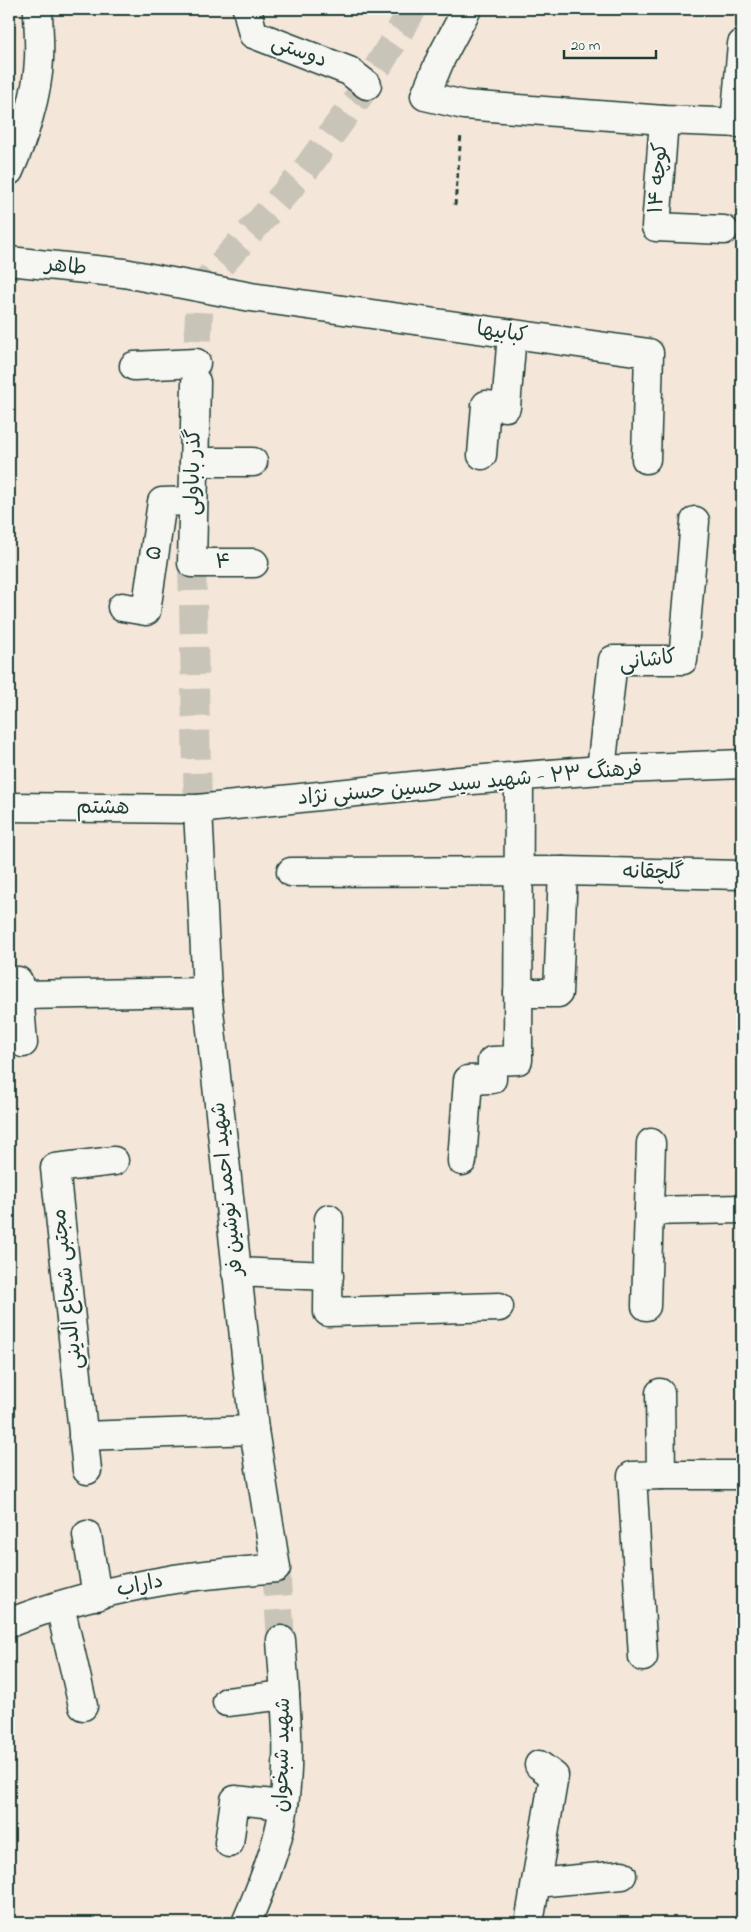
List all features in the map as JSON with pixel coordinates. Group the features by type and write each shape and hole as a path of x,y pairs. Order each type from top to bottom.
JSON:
{"street":[{"path":"9,171 23,138 33,100 39,61 38,9"},
{"name":"دوستی","path":"246,9 253,34 348,71 366,85"},
{"path":"464,14 441,58 425,96 464,105 664,120 739,123 742,44"},
{"name":"کوچه ۱۴","path":"664,120 656,227 724,230"},
{"name":"طاهر","path":"9,261 124,273 251,297"},
{"name":"کبابیها","path":"251,297 649,353 646,460"},
{"path":"482,455 486,406 506,407 512,334"},
{"name":"گذر باباولی","path":"134,366 196,373 192,563"},
{"path":"194,462 253,462"},
{"name":"۵","path":"122,607 146,611 162,502 193,501"},
{"name":"کاشانی","path":"601,770 613,660 683,660 695,521"},
{"name":"۴","path":"192,563 254,563"},
{"name":"فرهنگ ۲۳ - شهید سید حسین حسنی نژاد","path":"198,809 459,781 601,770 742,764"},
{"path":"462,1161 468,1080 492,1079 492,1061 518,1060 519,777"},
{"name":"هشتم","path":"9,807 198,809"},
{"name":"شهید احمد نوشین فر","path":"198,809 207,992 254,1430 276,1568"},
{"name":"گلچقانه","path":"291,872 519,870 742,875"},
{"path":"518,993 558,993 563,871"},
{"path":"23,1043 14,988 207,992"},
{"path":"646,1306 651,1142"},
{"name":"مجتبی شجاع الدینی","path":"87,1470 55,1168 114,1161"},
{"path":"649,1211 742,1209"},
{"path":"329,1219 328,1312 499,1307"},
{"path":"236,1272 329,1276"},
{"path":"660,1393 661,1475"},
{"path":"83,1436 254,1430"},
{"path":"643,1657 632,1476 742,1475"},
{"path":"87,1535 97,1596"},
{"name":"داراب","path":"9,1623 34,1613 168,1580 276,1568"},
{"path":"60,1606 83,1706"},
{"name":"شهید شبخوان","path":"246,1923 270,1862 284,1805 287,1748 281,1640"},
{"path":"227,1702 285,1695"},
{"path":"529,1923 554,1776 539,1765"},
{"path":"229,1843 235,1800 284,1805"},
{"path":"536,1883 622,1875"}],"path":[{"path":"454,206 464,105"}],"tunnel":[{"path":"196,382 200,288 304,172 367,85 413,9"},
{"path":"192,563 198,809"},
{"path":"276,1568 281,1640"}]}
